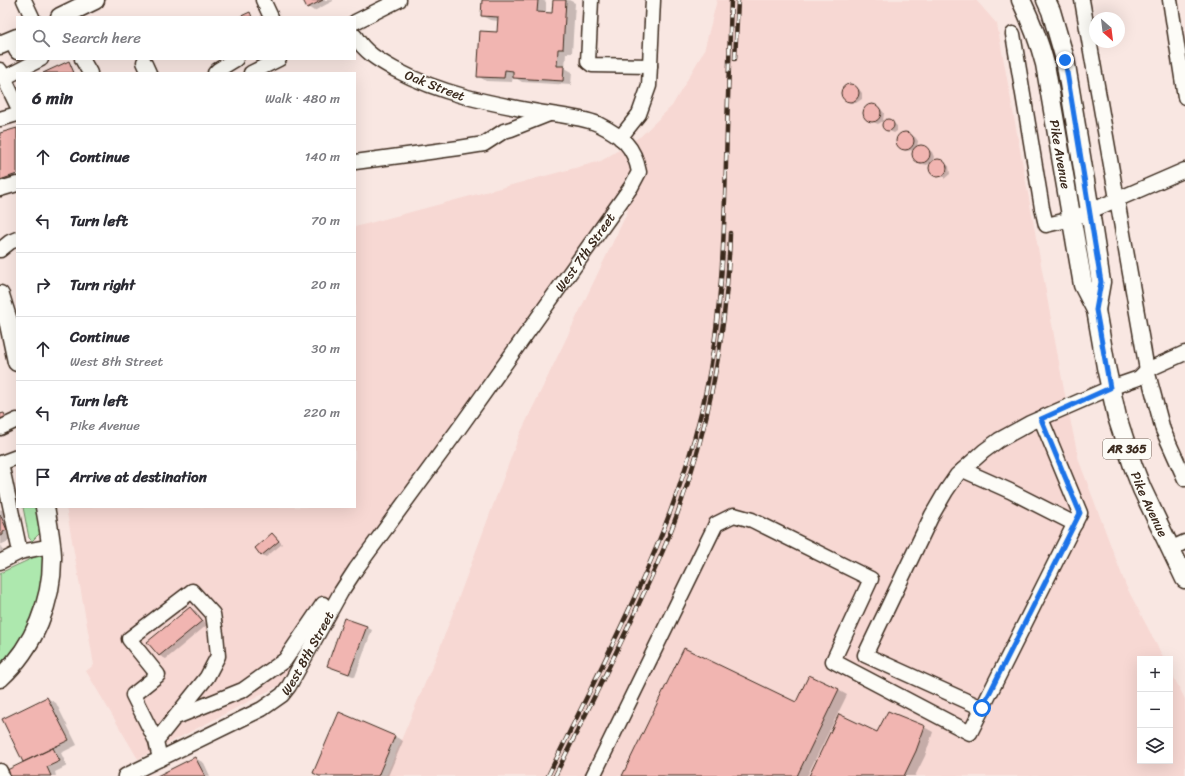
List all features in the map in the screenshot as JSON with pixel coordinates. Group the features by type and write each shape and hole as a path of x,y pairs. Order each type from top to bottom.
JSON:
{"main road":[{"path":"62,16 95,0"},
{"name":"Pike Avenue","path":"1021,0 1031,20 1045,64 1083,285 1096,310 1110,388 1117,417 1142,489 1178,545 1185,579"},
{"name":"Pike Avenue","path":"1046,0 1051,11 1065,60 1090,212 1101,282 1096,310"},
{"path":"0,295 10,340 16,359"},
{"path":"0,678 15,663 26,648 40,620 49,589 51,572 51,546 45,508"}],"street":[{"path":"24,0 32,16"},
{"path":"263,0 271,16"},
{"path":"356,22 399,0"},
{"path":"591,0 588,62 592,65 650,66"},
{"path":"620,138 639,114 649,86 652,0"},
{"path":"1082,0 1147,370 1162,430 1185,479"},
{"path":"1170,0 1185,97"},
{"path":"1013,34 1046,225 1072,219 1090,212 1185,170"},
{"name":"Oak Street","path":"356,38 372,56 406,75 448,92 501,105"},
{"path":"16,103 2,74 22,63 36,60"},
{"path":"82,60 88,72"},
{"path":"216,72 234,60"},
{"path":"253,72 277,60"},
{"path":"501,105 504,120 504,131"},
{"name":"West 7th Street","path":"432,465 631,187 640,172 631,149 620,138 597,124 501,105"},
{"path":"0,119 16,114"},
{"path":"356,162 484,144 504,131 549,114"},
{"path":"0,189 16,184"},
{"path":"0,250 10,242 16,240"},
{"path":"982,708 865,655 932,515 957,475 999,440 1110,388 1139,378 1147,370 1185,353"},
{"path":"593,776 716,524 734,515 752,520 871,579 833,661 970,733 1080,513 1041,419"},
{"path":"0,428 16,420"},
{"path":"16,457 1,463 1,473 20,552"},
{"name":"West 8th Street","path":"125,776 262,709 282,695 289,686 345,586 432,465"},
{"path":"963,470 1010,491 1075,524"},
{"path":"0,562 20,552 51,546"},
{"path":"156,741 207,678 218,656 213,614 192,591 130,640 158,675 133,695 156,741 160,759"},
{"path":"176,717 243,690 285,660 323,604"},
{"path":"0,771 2,776"}],"shaded area":[{"path":"717,0 976,0 997,24 1064,390 1079,461 1126,586 1162,656 1137,656 1137,764 1173,764 1173,676 1185,699 1185,776 386,776 439,650 519,436 628,211 619,195 419,473 354,560 282,684 138,759 86,671 94,665 66,508 356,508 356,227 601,161 641,136 672,106 704,51"}],"green space":[{"path":"23,508 39,508 43,530 32,541 29,538"},
{"path":"47,553 38,610 22,641 0,669 0,573"}],"building":[{"path":"303,0 323,0 307,8"},
{"path":"482,0 538,0 537,12 552,13 553,0 566,0 563,49 558,49 557,66 564,66 563,81 513,78 513,71 505,70 504,78 477,77 480,31 497,32 498,17 481,16"},
{"path":"250,12 252,16 241,16"},
{"path":"69,61 74,72 45,72"},
{"path":"850,84 856,87 859,93 856,99 850,102 844,99 841,93 844,87"},
{"path":"872,104 878,107 881,113 878,119 872,122 866,119 863,113 866,107"},
{"path":"886,119 890,119 894,125 890,131 886,131 882,127 882,123"},
{"path":"16,128 16,174 0,180 0,133"},
{"path":"905,132 911,135 914,141 911,147 905,150 899,147 896,141 899,135"},
{"path":"921,145 927,148 930,154 927,160 921,163 915,160 912,154 915,148"},
{"path":"938,159 944,162 947,168 944,174 938,177 932,174 929,168 932,162"},
{"path":"4,413 7,420 0,423 0,414"},
{"path":"0,514 7,530 0,536"},
{"path":"272,533 279,541 261,556 255,548"},
{"path":"190,607 202,621 159,656 147,642"},
{"path":"344,618 367,626 349,674 327,666"},
{"path":"684,648 796,702 809,675 839,689 797,776 622,776"},
{"path":"47,697 69,740 23,762 2,719"},
{"path":"888,711 925,726 916,751 904,776 809,776 839,714 877,732"},
{"path":"339,712 395,736 378,776 319,776 313,773"},
{"path":"53,748 60,761 47,767 51,776 8,776 5,771"},
{"path":"195,757 205,776 157,776"}],"railway":[{"path":"548,776 613,643 654,553 688,461 701,413 713,351 720,289 724,226 731,0"},
{"path":"735,59 738,0"},
{"path":"555,776 610,666 653,573 669,537 685,492 705,420 720,346 725,308 730,233"}],"route":[{"path":"982,708 1080,513 1041,419 1110,388 1096,310 1101,282 1065,60"}]}
